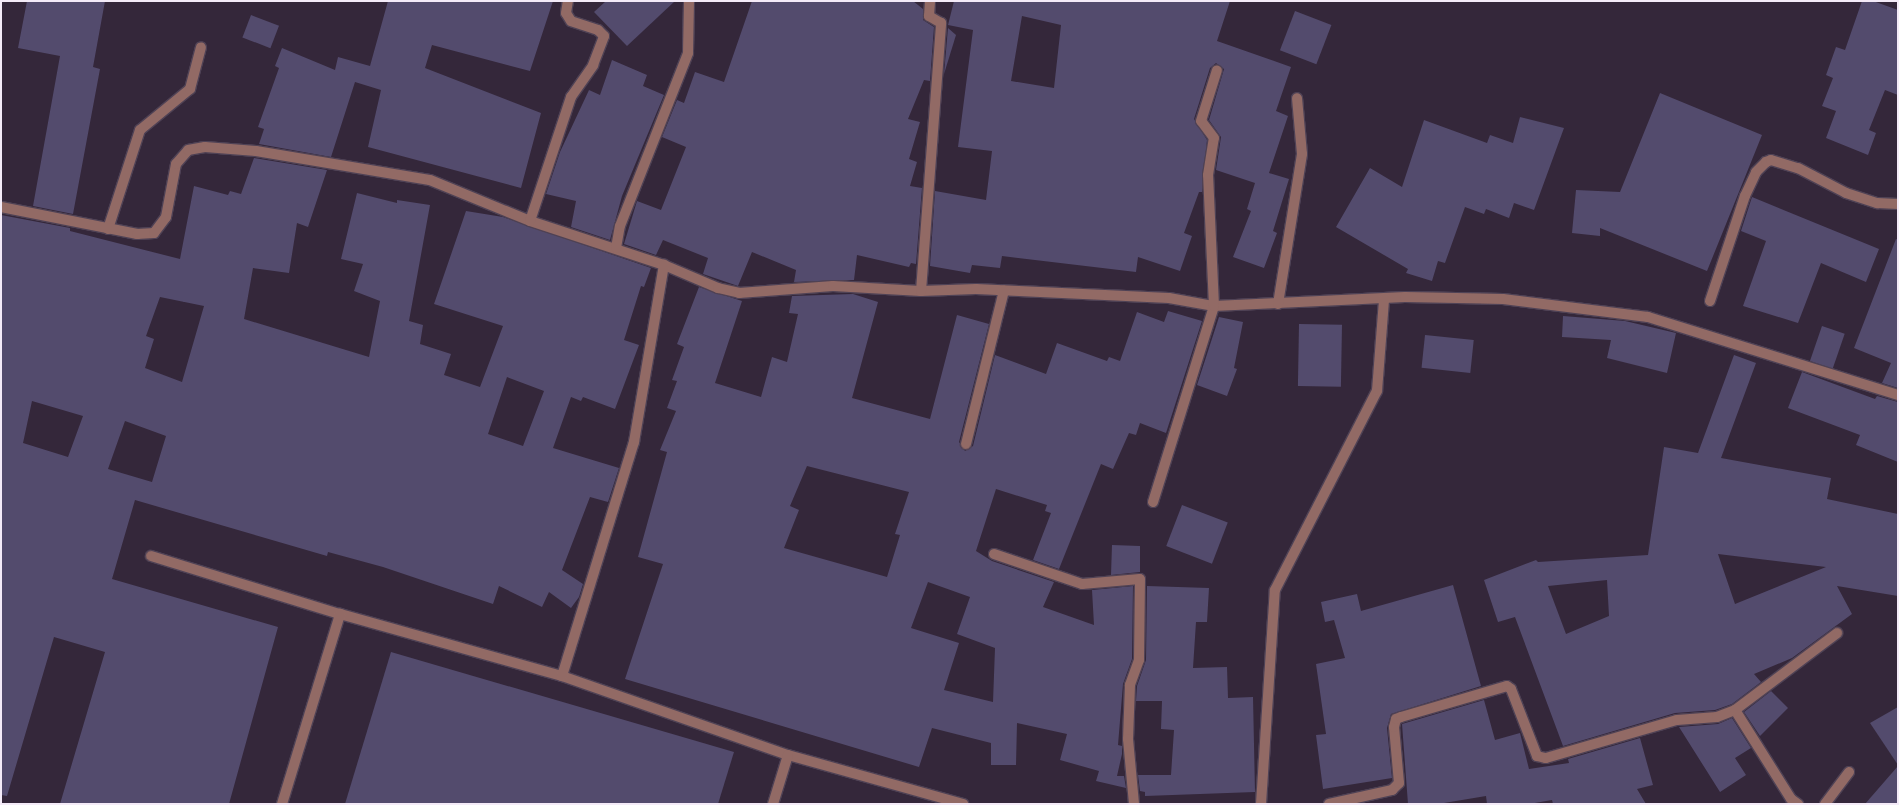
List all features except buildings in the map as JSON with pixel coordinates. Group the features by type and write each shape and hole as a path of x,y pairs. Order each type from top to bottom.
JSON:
{"street":[{"path":"530,221 571,97 593,65 604,36 598,30 571,21 566,13 568,1"},
{"path":"616,248 620,226 688,53 689,1"},
{"path":"921,291 941,23 929,16 930,1"},
{"path":"108,229 140,130 190,89 201,47"},
{"path":"1153,502 1214,306 1208,175 1214,138 1201,121 1217,70"},
{"path":"1278,304 1302,154 1297,98"},
{"path":"1,207 137,234 154,233 166,218 176,164 188,150 196,147 256,151 430,180 530,221 616,248 664,265 718,288 739,293 833,286 921,291 1004,290 1169,298 1214,306 1384,299 1503,299 1648,318 1898,395"},
{"path":"1710,301 1745,196 1756,172 1766,162 1771,160 1798,168 1846,193 1877,203 1898,204"},
{"path":"562,676 634,442 664,265"},
{"path":"966,444 1004,290"},
{"path":"1260,804 1275,590 1377,391 1384,299"},
{"path":"994,554 1082,584 1140,579 1138,660 1130,685 1128,739 1134,804"},
{"path":"151,556 340,614 562,676 788,755 963,804"},
{"path":"282,804 340,614"},
{"path":"1329,804 1392,790 1399,783 1394,735 1396,720 1507,686 1511,689 1537,756 1546,758 1677,720 1717,717 1734,710 1837,632"},
{"path":"1734,710 1791,799 1798,804"},
{"path":"773,804 788,755"},
{"path":"1825,804 1849,772"}]}
